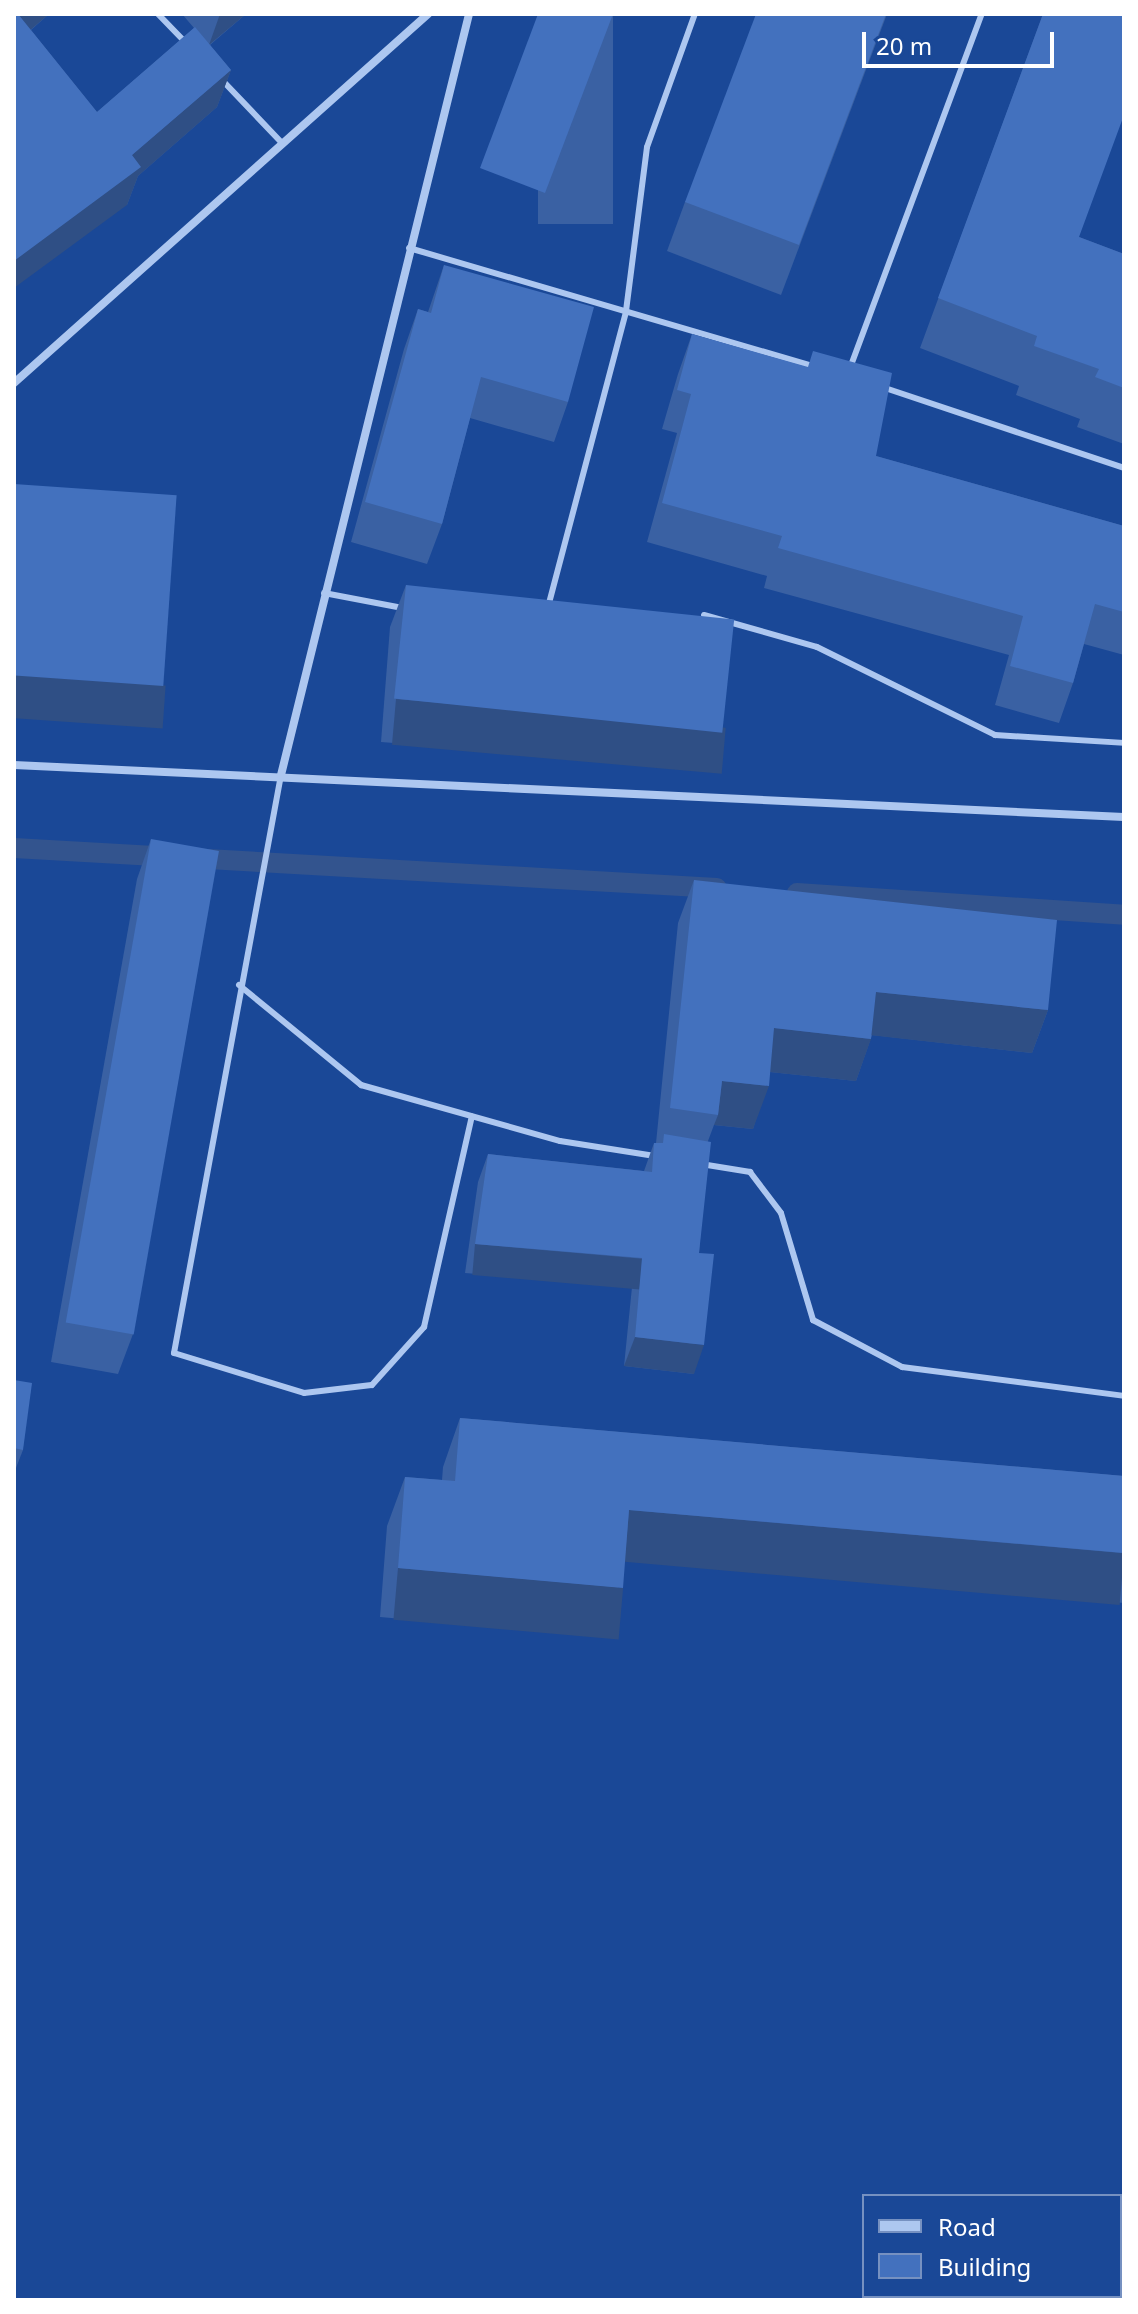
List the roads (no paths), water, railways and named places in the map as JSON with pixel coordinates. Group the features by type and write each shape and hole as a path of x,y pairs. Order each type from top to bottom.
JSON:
{"street":[{"path":"14,383 428,14"},
{"path":"281,775 469,14"},
{"path":"14,765 281,775 1124,817"}],"lane":[{"path":"158,14 200,57"},
{"path":"559,617 545,618 626,311 647,147 695,14"},
{"path":"847,376 982,14"},
{"path":"210,68 283,144"},
{"path":"409,248 862,380"},
{"path":"876,385 1124,468"},
{"path":"324,593 416,610"},
{"path":"688,613 731,617 817,647 995,735 1124,743"},
{"path":"281,775 239,985 174,1353 304,1393 372,1385 424,1327 472,1116"},
{"path":"239,985 361,1085 472,1116 662,1158"},
{"path":"692,1162 750,1172 781,1213 813,1320 902,1367 1124,1396"}],"waterway":[{"path":"14,848 717,888"},
{"path":"797,893 1124,915"}]}
